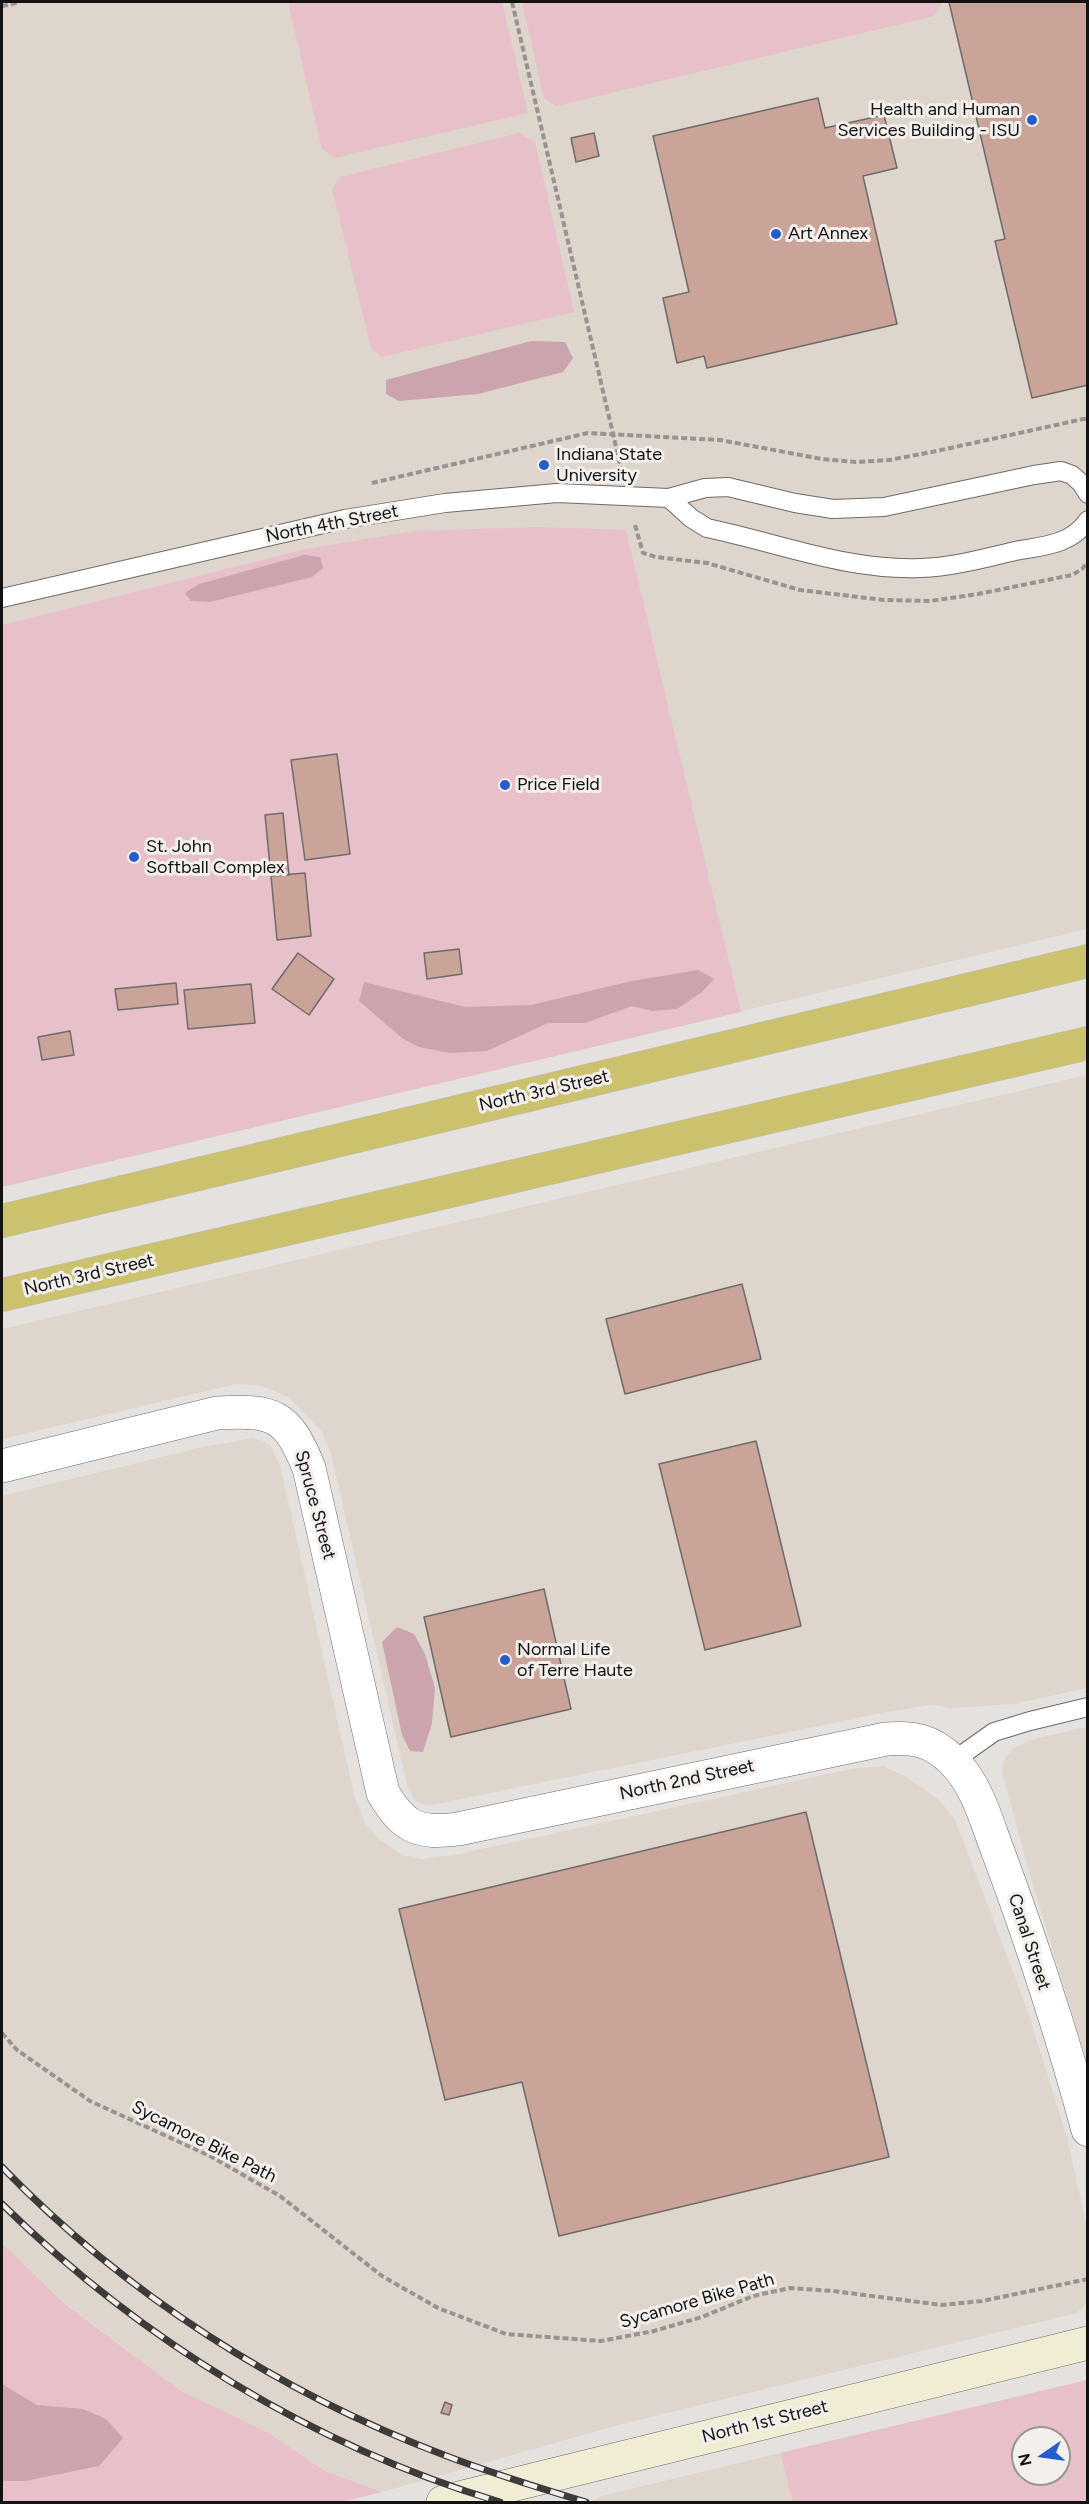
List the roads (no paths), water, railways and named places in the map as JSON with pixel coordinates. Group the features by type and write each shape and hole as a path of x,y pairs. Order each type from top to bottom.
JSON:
{"highway":[{"name":"North 3rd Street","path":"2,1221 1088,961"},
{"name":"North 3rd Street","path":"2,1295 1088,1043"}],"main road":[{"name":"North 1st Street","path":"443,2502 1088,2343"}],"street":[{"name":"Spruce Street","path":"2,1466 217,1413 248,1412 271,1417 286,1425 297,1440 309,1468 383,1793 399,1817 416,1828"},
{"name":"North 2nd Street","path":"416,1828 431,1832 458,1829 886,1739 912,1737 934,1745 953,1761"},
{"name":"Canal Street","path":"953,1761 975,1790 1013,1894 1088,2130"}],"lane":[{"name":"North 4th Street","path":"2,598 345,519 445,504 557,493 669,498 705,488 728,487 795,503 833,509 884,507 1061,471 1072,475 1088,494"},
{"path":"669,498 691,518 707,528 843,562 882,567 923,568 1050,544 1074,536 1080,532 1088,520"},
{"path":"953,1761 994,1732 1030,1720 1088,1707"}],"railway":[{"path":"2,2167 49,2213 99,2256 152,2297 207,2335 264,2370 323,2402 383,2430 479,2468 586,2502"},
{"path":"2,2204 56,2254 112,2300 171,2343 233,2383 297,2419 363,2451 431,2479 500,2502"}],"place":[{"name":"Health and Human Services Building - ISU","path":"1032,120"},
{"name":"Art Annex","path":"776,234"},
{"name":"Indiana State University","path":"544,465"},
{"name":"Price Field","path":"505,785"},
{"name":"St. John Softball Complex","path":"134,857"},
{"name":"Normal Life of Terre Haute","path":"505,1660"}]}
